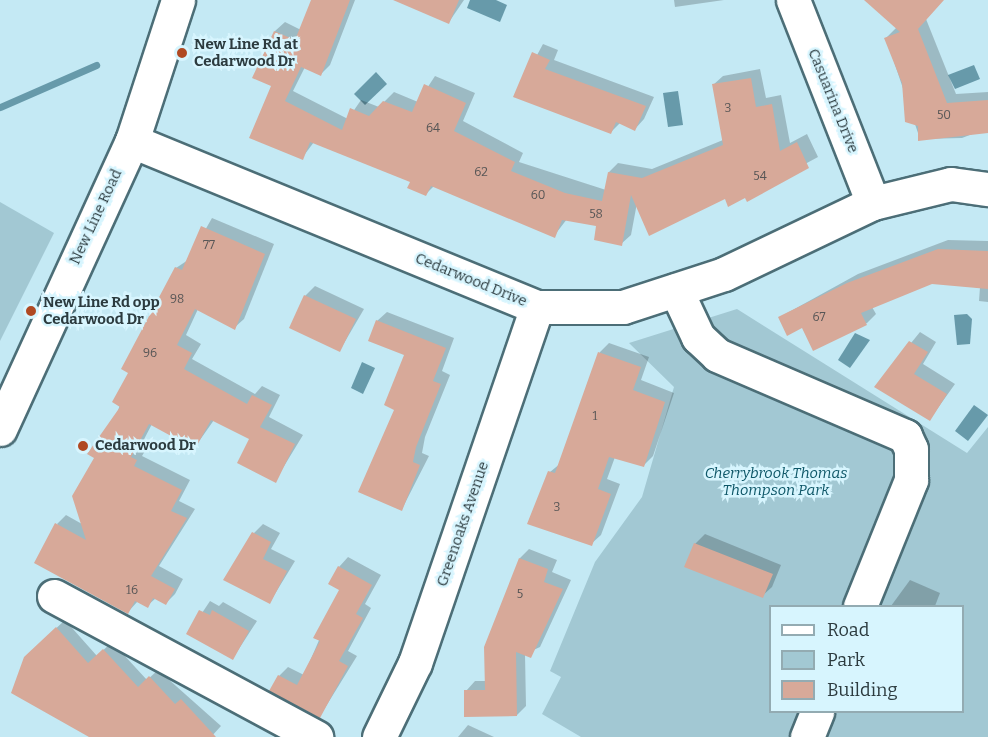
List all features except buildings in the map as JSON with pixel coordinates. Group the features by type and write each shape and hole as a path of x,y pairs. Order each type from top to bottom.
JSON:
{"street":[{"name":"New Line Road","path":"0,429 132,141 178,0"},
{"name":"Casuarina Drive","path":"794,0 873,203"},
{"name":"Cedarwood Drive","path":"132,141 537,307 623,307 724,274 873,203 951,184 988,189"},
{"path":"676,290 698,337 717,355 904,436 911,449 911,480 860,605"},
{"name":"Greenoaks Avenue","path":"379,737 415,663 537,307"},
{"path":"54,596 316,737"},
{"path":"807,737 816,713"}],"green space":[{"path":"0,202 54,233 0,341"},
{"name":"Cherrybrook Thomas Thompson Park","path":"737,309 967,453 988,427 988,737 581,737 542,714 561,677 550,671 595,562 642,497 674,387 629,343"}],"shaded area":[{"path":"470,0 496,0 507,5 500,22 467,8"},
{"path":"974,65 980,79 955,89 948,75"},
{"path":"376,72 387,84 365,105 354,94"},
{"path":"678,91 683,125 668,127 663,93"},
{"path":"967,314 972,319 970,344 957,345 954,315"},
{"path":"855,333 870,340 850,368 838,360"},
{"path":"362,362 375,368 363,394 351,388"},
{"path":"974,405 988,415 968,441 955,431"}],"waterway":[{"path":"0,107 96,65"}],"place":[{"name":"New Line Rd at Cedarwood Dr","path":"182,53"},
{"name":"New Line Rd opp Cedarwood Dr","path":"31,311"},
{"name":"Cedarwood Dr","path":"83,446"}]}
